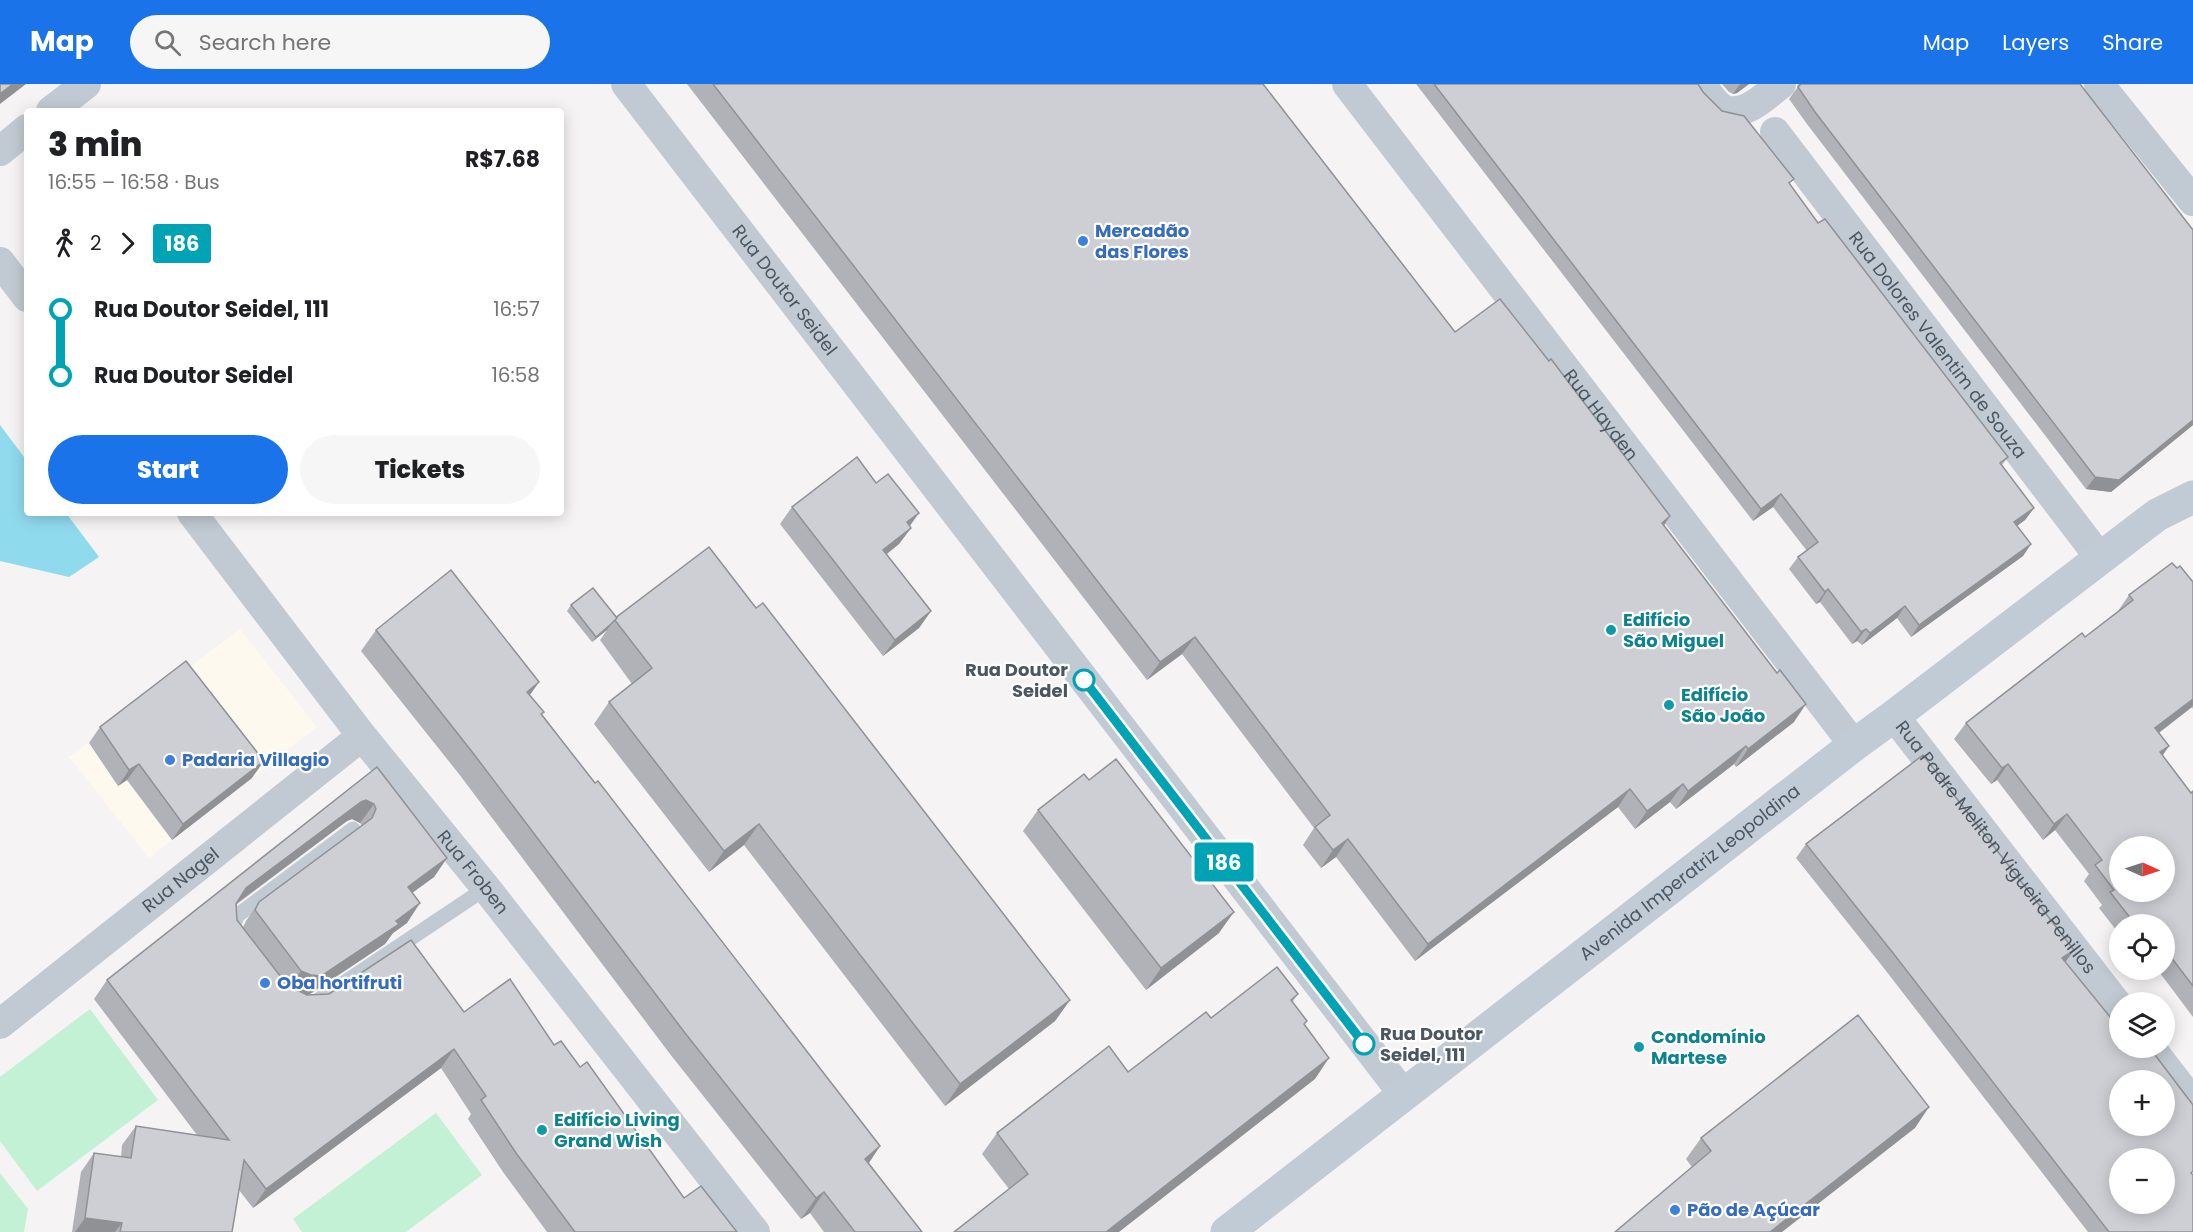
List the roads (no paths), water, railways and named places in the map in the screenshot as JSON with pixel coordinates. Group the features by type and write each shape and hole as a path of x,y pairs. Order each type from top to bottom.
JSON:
{"main road":[{"name":"Avenida Imperatriz Leopoldina","path":"2157,515 2193,472"},
{"name":"Avenida Imperatriz Leopoldina","path":"1227,1232 1854,745 2157,515 2193,497"}],"street":[{"path":"55,108 86,84"},
{"name":"Rua Doutor Seidel","path":"626,84 1404,1095"},
{"name":"Rua Hayden","path":"1347,84 1854,745"},
{"path":"1701,84 1715,103 1724,109 1736,111 1754,105 1781,84"},
{"path":"2099,84 2193,201"},
{"path":"0,151 24,131"},
{"name":"Rua Dolores Valentim de Souza","path":"1775,132 2100,558"},
{"path":"0,262 24,293"},
{"name":"Rua Froben","path":"194,516 362,736 486,888 755,1232"},
{"name":"Rua Padre Meliton Vigueira Penillos","path":"1894,716 2109,994"},
{"name":"Rua Nagel","path":"0,1024 362,736"},
{"path":"2158,1058 2193,1103"}],"lane":[{"path":"239,943 232,934 232,927 238,915 353,829"},
{"path":"291,1004 311,1005 486,888"}],"water":[{"path":"0,425 24,457 24,516 68,516 99,557 69,577 0,561"}],"place":[{"name":"Mercadão das Flores","path":"1083,241"},
{"name":"Edifício São Miguel","path":"1611,630"},
{"name":"Rua Doutor Seidel","path":"1084,680"},
{"name":"Edifício São João","path":"1669,705"},
{"name":"Padaria Villagio","path":"170,760"},
{"name":"Oba hortifruti","path":"265,983"},
{"name":"Rua Doutor Seidel, 111","path":"1364,1044"},
{"name":"Condomínio Martese","path":"1639,1047"},
{"name":"Edifício Living Grand Wish","path":"542,1130"},
{"name":"Pão de Açúcar","path":"1675,1210"}]}
